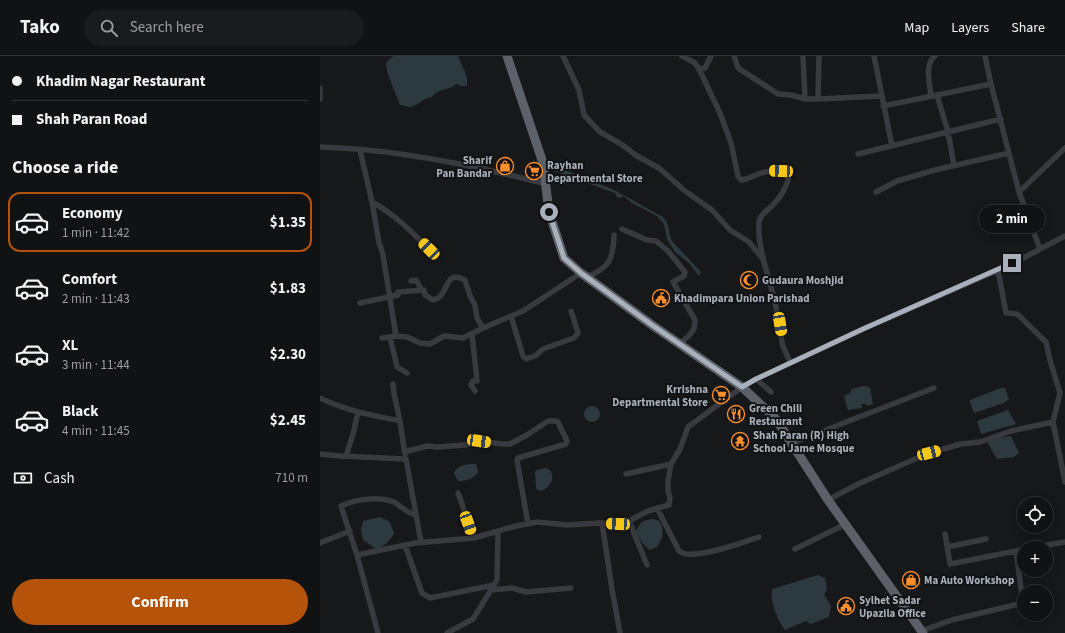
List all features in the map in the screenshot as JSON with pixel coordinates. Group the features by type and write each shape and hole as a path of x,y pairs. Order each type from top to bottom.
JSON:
{"highway":[{"path":"507,56 543,163 549,212 564,258 584,275 742,387 776,419 828,500 922,632"}],"street":[{"path":"563,56 579,90 584,115 600,132 621,144 637,156 659,168 685,191 712,210 730,230 749,242 764,260"},
{"path":"682,56 695,63"},
{"path":"693,56 720,113 730,143 738,176 741,180 745,180 770,170 788,173 789,180 787,186 761,217 758,223 760,242 776,308 783,346 790,363"},
{"path":"699,69 705,68 711,56"},
{"path":"734,56 738,68 778,94 791,95 804,99 882,96"},
{"path":"804,56 804,99"},
{"path":"818,99 819,56"},
{"path":"874,56 892,146"},
{"path":"935,56 930,62 928,72 934,95 948,132 954,166"},
{"path":"985,56 1008,153 1019,192 1040,249"},
{"path":"883,106 991,84"},
{"path":"320,88 320,99"},
{"path":"858,154 1001,119"},
{"path":"320,147 360,150 431,159 545,180"},
{"path":"1019,192 1065,148"},
{"path":"360,150 372,202 379,243 383,255 396,336"},
{"path":"876,192 897,181 1008,153"},
{"path":"372,202 382,209 385,209 429,249"},
{"path":"622,229 647,240 656,241 668,251 685,272 684,276 673,282 695,320 695,326 694,330 680,344"},
{"path":"382,338 396,336 407,337 420,343 430,344 444,336 463,338 523,311 584,275 606,267 614,250 614,235"},
{"path":"357,555 421,542 474,538 537,522 567,525 602,523 618,524 629,521 657,508 669,505 668,481 671,464 680,449 688,427 742,387 790,363 998,270 1065,236"},
{"path":"998,270 1006,313 1017,314 1046,342 1060,393 1053,422 1065,482"},
{"path":"360,303 398,295 398,292 419,290 424,290 426,296 433,300 438,299 451,278 459,277 464,279 475,305 477,318 483,328"},
{"path":"411,281 416,280 420,287 419,290"},
{"path":"510,316 526,359 535,356 543,349 574,338 577,335 578,333 571,311"},
{"path":"472,334 477,381 473,381 471,385 475,391"},
{"path":"390,337 397,367 407,373"},
{"path":"756,379 771,392"},
{"path":"393,384 421,542"},
{"path":"792,443 934,388"},
{"path":"320,398 342,408 400,421"},
{"path":"346,456 358,412"},
{"path":"404,452 427,446 437,447 464,445 479,441 510,444 548,421 558,422 567,441 566,444 518,458 517,460 528,524"},
{"path":"828,500 858,484 929,453 961,444 980,442 1011,431 1053,422"},
{"path":"320,454 406,459"},
{"path":"626,474 671,464"},
{"path":"458,493 474,538"},
{"path":"378,633 357,555 341,506 352,501 378,498 399,504 404,509 415,515"},
{"path":"657,508 679,551 685,555 719,551 759,537"},
{"path":"629,521 647,565"},
{"path":"602,523 620,633"},
{"path":"795,549 846,524"},
{"path":"320,543 350,531"},
{"path":"446,633 473,618 497,580 498,531"},
{"path":"922,632 952,620 1023,603 1016,552 950,564 945,534"},
{"path":"947,547 986,539"},
{"path":"1053,544 1065,542"},
{"path":"405,545 422,593 430,598 492,587 512,588 526,592 572,588"}],"shaded area":[{"path":"393,56 458,56 467,77 467,86 456,84 450,88 437,92 432,97 426,98 416,105 409,107 400,105 387,72 386,63"},
{"path":"555,166 614,190 663,217 668,225 672,241 701,272 699,276 689,263 675,252 667,239 664,224 657,216 632,203 623,196 621,198 617,197 615,193 554,171"},
{"path":"863,386 870,388 873,404 867,406 865,404 861,404 862,408 848,410 844,396 850,393 852,389"},
{"path":"1001,388 1005,388 1009,399 1004,403 974,413 970,400"},
{"path":"592,406 599,411 600,414 595,421 592,422 585,417 584,414 589,407"},
{"path":"1008,410 1016,424 981,434 977,421"},
{"path":"1011,436 1019,453 1014,457 997,459 988,444 990,439"},
{"path":"475,464 477,466 478,473 474,477 464,481 458,481 454,473 455,471 461,466"},
{"path":"546,468 552,473 552,481 544,490 540,491 536,489 535,472"},
{"path":"380,517 390,522 394,533 387,543 376,549 363,540 361,530 363,521"},
{"path":"653,519 659,521 663,531 661,540 657,547 650,550 643,544 636,532 642,522"},
{"path":"818,575 825,578 827,589 824,595 831,606 829,617 811,624 806,621 785,630 775,611 772,599 772,589"}],"place":[{"name":"Sharif Pan Bandar","path":"505,166"},
{"name":"Rayhan Departmental Store","path":"534,171"},
{"name":"Gudaura Moshjid","path":"749,280"},
{"name":"Khadimpara Union Parishad","path":"661,298"},
{"name":"Krrishna Departmental Store","path":"721,395"},
{"name":"Green Chili Restaurant","path":"736,414"},
{"name":"Shah Paran (R) High School Jame Mosque","path":"740,441"},
{"name":"Ma Auto Workshop","path":"911,580"},
{"name":"Sylhet Sadar Upazila Office","path":"846,606"}],"route":[{"path":"549,212 564,258 581,273 652,325 742,387 863,329 1012,263"}]}
